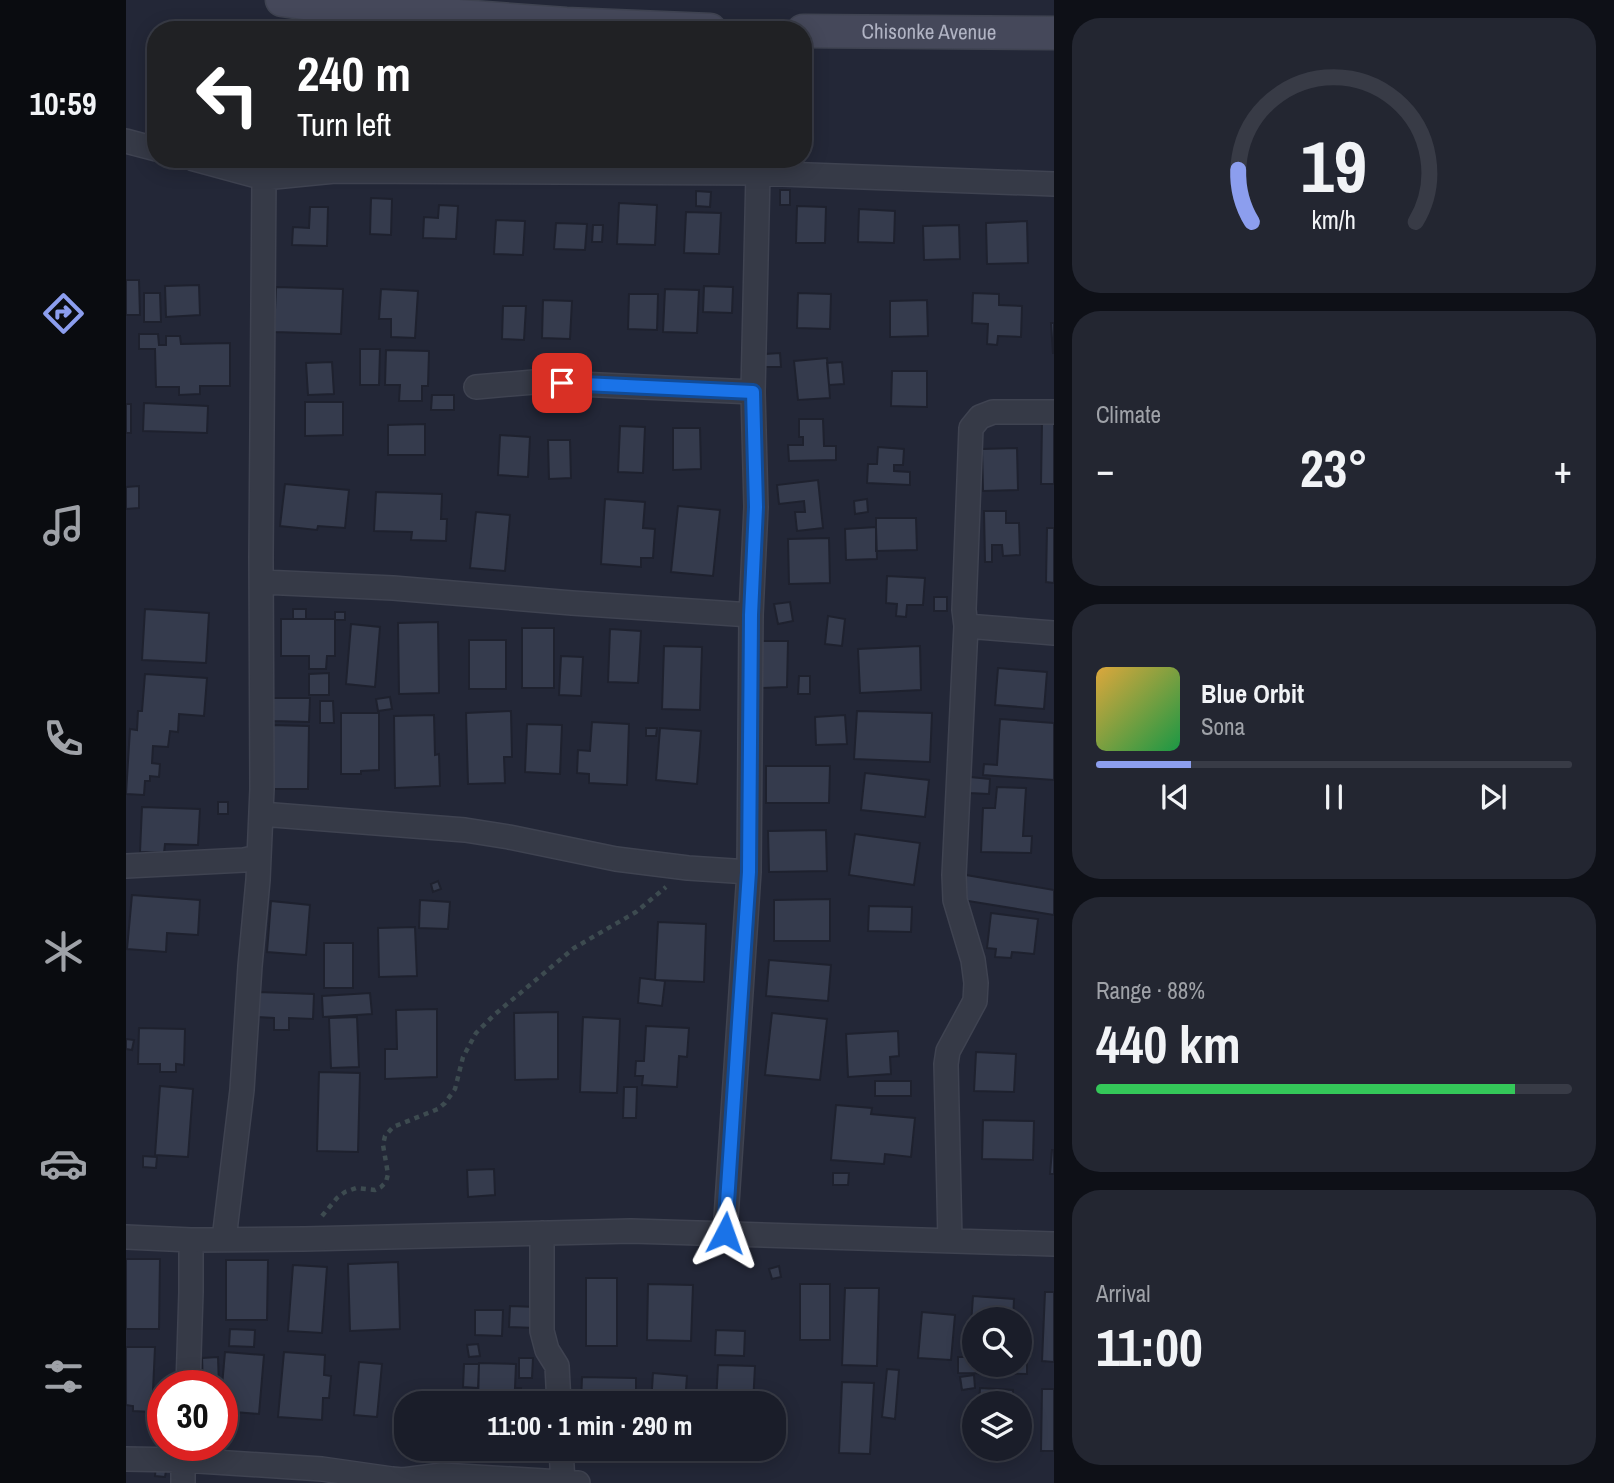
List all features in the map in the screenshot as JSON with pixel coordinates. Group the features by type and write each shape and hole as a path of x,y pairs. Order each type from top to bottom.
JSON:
{"street":[{"path":"282,0 356,18 461,21"},
{"name":"Chisonke Avenue","path":"812,31 1054,33"},
{"path":"126,141 147,147"},
{"path":"227,168 264,178 335,171 423,168"},
{"path":"561,168 1054,184"},
{"path":"725,1233 749,872 751,615 756,507 753,392 758,173"},
{"path":"224,1240 242,1090 262,789 264,178"},
{"path":"476,387 534,382 753,392"},
{"path":"950,1240 946,1065 951,1043 975,1000 976,983 973,960 955,900 954,875 966,626 964,610 971,428 980,417 993,412 1054,412"},
{"path":"262,583 405,588 751,615"},
{"path":"966,626 1054,633"},
{"path":"261,814 464,830 616,859 749,872"},
{"path":"126,866 258,857"},
{"path":"126,1237 224,1240 631,1231 1054,1244"},
{"path":"542,1233 542,1331 544,1343 557,1366 558,1391"},
{"path":"189,1370 191,1240"},
{"path":"126,1460 147,1457"},
{"path":"238,1459 392,1479 442,1475 578,1483"},
{"path":"183,1483 184,1461"},
{"path":"562,1461 563,1483"}],"path":[{"path":"303,1239 345,1192 356,1188 375,1190 386,1182 388,1174 383,1145 386,1136 393,1127 445,1103 455,1089 463,1057 476,1033 494,1015 574,948 636,912 688,868"}],"building":[{"path":"780,190 790,190 790,205 780,205"},
{"path":"696,191 711,192 710,207 696,206"},
{"path":"371,198 392,199 391,235 370,234"},
{"path":"619,203 657,205 655,245 617,244"},
{"path":"439,205 458,206 456,239 423,238 424,217 438,218"},
{"path":"797,206 826,207 825,243 796,243"},
{"path":"310,207 328,207 327,246 292,245 293,227 309,228"},
{"path":"859,209 895,211 894,243 858,242"},
{"path":"686,212 721,213 719,254 684,253"},
{"path":"496,220 525,221 523,255 494,254"},
{"path":"1027,221 1028,263 987,264 986,223"},
{"path":"556,223 587,224 585,250 554,249"},
{"path":"593,225 603,225 602,242 592,242"},
{"path":"959,225 960,259 924,260 923,226"},
{"path":"126,280 139,280 140,315 126,315"},
{"path":"199,285 200,315 166,317 165,286"},
{"path":"704,286 733,287 732,313 703,312"},
{"path":"276,287 343,289 341,334 274,332"},
{"path":"381,289 418,291 415,338 391,337 391,319 379,319"},
{"path":"665,289 699,290 697,333 663,332"},
{"path":"144,293 160,293 161,322 144,322"},
{"path":"798,293 831,294 830,329 797,328"},
{"path":"973,293 999,294 999,305 1022,306 1021,337 998,336 997,345 987,344 988,324 972,323"},
{"path":"629,294 658,294 657,330 628,329"},
{"path":"543,300 572,301 570,339 542,338"},
{"path":"927,300 928,336 890,337 890,301"},
{"path":"503,306 526,306 524,340 502,339"},
{"path":"1051,323 1054,323 1054,353 1053,353"},
{"path":"139,334 158,334 159,345 166,345 166,336 180,336 181,344 230,343 230,386 200,386 200,394 179,395 179,387 156,387 155,349 139,349"},
{"path":"360,349 380,349 379,385 360,385"},
{"path":"386,350 429,351 428,386 422,386 422,401 399,401 400,385 385,385"},
{"path":"780,353 781,367 765,367 765,354"},
{"path":"827,358 830,398 798,400 794,361"},
{"path":"332,362 334,394 308,395 306,363"},
{"path":"842,362 844,384 829,385 827,363"},
{"path":"892,371 927,371 927,407 891,406"},
{"path":"432,395 454,395 454,410 431,410"},
{"path":"305,402 343,402 343,435 305,436"},
{"path":"144,403 208,406 207,433 143,431"},
{"path":"126,404 131,404 131,433 126,433"},
{"path":"799,419 823,419 824,446 836,446 836,460 789,461 788,445 803,445 803,437 799,437"},
{"path":"1042,422 1054,422 1054,484 1041,484"},
{"path":"425,424 425,455 388,455 388,425"},
{"path":"620,426 645,427 643,473 618,472"},
{"path":"673,428 700,428 701,469 673,470"},
{"path":"500,435 530,437 528,477 498,475"},
{"path":"548,440 570,440 571,478 549,479"},
{"path":"878,447 904,449 903,465 894,465 894,471 910,472 910,485 867,483 868,464 877,464"},
{"path":"1017,448 1018,490 983,491 982,449"},
{"path":"818,480 823,528 797,531 795,512 805,512 804,501 779,504 777,485"},
{"path":"285,484 349,490 345,528 318,526 317,530 280,526"},
{"path":"139,486 139,508 126,509 126,487"},
{"path":"376,492 442,494 441,519 447,519 446,541 411,540 412,532 374,531"},
{"path":"605,499 645,502 643,528 655,529 653,558 641,558 641,567 601,564"},
{"path":"867,499 868,512 855,514 854,501"},
{"path":"678,506 720,510 713,576 671,572"},
{"path":"984,511 1006,511 1006,523 1019,523 1020,555 1003,556 1002,545 992,545 992,562 985,562"},
{"path":"476,512 510,515 505,571 470,568"},
{"path":"876,518 916,518 917,550 876,551"},
{"path":"876,527 877,559 846,560 845,529"},
{"path":"1047,528 1054,528 1054,583 1046,582"},
{"path":"829,538 830,583 789,584 788,539"},
{"path":"887,576 925,578 923,605 907,605 906,617 896,616 897,604 886,603"},
{"path":"934,597 947,597 947,611 934,611"},
{"path":"790,602 793,621 778,624 774,604"},
{"path":"145,609 209,613 206,663 142,660"},
{"path":"293,609 306,609 306,619 293,619"},
{"path":"335,612 345,612 345,620 335,620"},
{"path":"828,616 845,619 842,646 825,644"},
{"path":"281,619 335,619 335,656 327,656 326,669 309,669 309,656 281,656"},
{"path":"438,622 439,693 399,694 398,623"},
{"path":"351,624 380,627 375,687 346,684"},
{"path":"522,628 554,628 554,688 522,688"},
{"path":"610,629 641,631 638,683 608,682"},
{"path":"469,640 506,640 506,689 469,689"},
{"path":"761,641 788,641 787,687 760,688"},
{"path":"664,646 702,647 700,710 662,709"},
{"path":"920,646 921,690 860,693 858,649"},
{"path":"561,656 583,657 581,696 559,695"},
{"path":"998,668 1047,672 1044,709 995,705"},
{"path":"329,673 329,695 309,695 309,674"},
{"path":"145,674 207,678 204,716 179,714 178,732 170,731 168,747 153,746 152,763 160,764 159,777 150,776 150,781 145,781 144,795 126,794 130,729 137,730 138,711 142,711"},
{"path":"799,676 810,676 810,694 798,694"},
{"path":"390,697 392,709 378,711 376,699"},
{"path":"273,698 310,698 309,722 273,721"},
{"path":"320,701 333,701 334,723 320,723"},
{"path":"511,711 512,757 504,757 505,783 468,784 466,713"},
{"path":"857,711 932,713 930,762 854,759"},
{"path":"341,713 379,713 379,770 341,774"},
{"path":"434,715 435,755 439,754 440,786 395,788 394,716"},
{"path":"845,715 847,744 816,745 815,717"},
{"path":"1000,719 1054,723 1054,780 983,775 984,764 997,765"},
{"path":"592,722 629,724 627,785 589,783 589,774 577,773 578,750 590,751"},
{"path":"527,724 562,725 560,774 525,772"},
{"path":"271,725 309,726 308,789 271,789"},
{"path":"646,728 657,728 656,736 646,736"},
{"path":"660,728 701,731 697,784 656,780"},
{"path":"766,766 830,766 829,803 766,803"},
{"path":"865,773 929,780 925,817 861,810"},
{"path":"970,777 990,779 989,794 969,793"},
{"path":"997,787 1026,788 1023,836 1032,836 1031,853 981,852 983,808 995,808"},
{"path":"218,802 228,802 228,814 218,814"},
{"path":"142,807 200,809 198,845 165,844 164,853 140,852"},
{"path":"826,830 827,871 769,872 768,831"},
{"path":"855,834 920,843 914,885 849,875"},
{"path":"966,875 1054,890 1054,915 962,900"},
{"path":"438,881 441,889 433,892 431,884"},
{"path":"132,895 200,900 198,935 167,933 166,952 127,949"},
{"path":"830,899 830,941 774,941 774,900"},
{"path":"420,900 450,902 448,929 419,928"},
{"path":"271,901 310,905 306,955 267,952"},
{"path":"869,906 912,907 911,932 868,931"},
{"path":"991,913 1038,919 1034,954 1012,952 1011,958 995,957 996,949 987,948"},
{"path":"658,922 706,924 704,982 655,980"},
{"path":"415,927 417,976 379,977 378,928"},
{"path":"324,943 353,943 353,988 324,988"},
{"path":"769,960 831,965 828,1001 766,996"},
{"path":"640,978 665,981 662,1006 638,1003"},
{"path":"258,992 314,994 313,1019 289,1018 289,1030 274,1030 274,1018 257,1017"},
{"path":"370,993 372,1014 323,1017 322,996"},
{"path":"437,1009 437,1077 385,1079 385,1049 397,1049 396,1010"},
{"path":"558,1012 558,1079 515,1080 514,1013"},
{"path":"772,1013 827,1019 820,1080 765,1075"},
{"path":"357,1017 359,1067 331,1068 329,1018"},
{"path":"583,1017 620,1019 617,1093 580,1092"},
{"path":"646,1026 689,1028 687,1057 679,1056 677,1087 642,1085 643,1076 635,1076 636,1061 644,1061"},
{"path":"139,1028 185,1029 184,1065 176,1064 176,1072 160,1072 160,1064 138,1064"},
{"path":"898,1031 899,1056 890,1057 891,1074 848,1077 846,1034"},
{"path":"126,1039 134,1040 132,1050 126,1049"},
{"path":"976,1052 1016,1054 1014,1092 974,1091"},
{"path":"319,1072 360,1073 358,1152 317,1151"},
{"path":"875,1081 911,1081 911,1096 875,1096"},
{"path":"160,1086 193,1089 188,1157 155,1155"},
{"path":"624,1087 637,1087 636,1118 623,1118"},
{"path":"836,1105 872,1108 871,1114 915,1118 911,1157 885,1154 884,1164 831,1160"},
{"path":"983,1120 1034,1121 1033,1160 982,1159"},
{"path":"1052,1150 1054,1174 1050,1174"},
{"path":"143,1156 157,1157 156,1168 143,1167"},
{"path":"494,1169 495,1195 468,1197 467,1170"},
{"path":"833,1173 849,1173 848,1185 833,1185"},
{"path":"126,1259 160,1259 159,1329 126,1329"},
{"path":"226,1260 268,1260 267,1320 226,1320"},
{"path":"398,1262 400,1329 350,1331 348,1264"},
{"path":"293,1265 327,1267 322,1333 288,1331"},
{"path":"779,1266 781,1277 772,1279 769,1269"},
{"path":"586,1278 617,1278 617,1346 586,1346"},
{"path":"648,1284 693,1285 691,1341 647,1340"},
{"path":"800,1284 830,1284 830,1340 800,1340"},
{"path":"845,1288 879,1288 877,1366 842,1365"},
{"path":"1045,1292 1054,1292 1054,1362 1042,1361"},
{"path":"973,1296 1014,1299 1014,1307 972,1307"},
{"path":"510,1306 537,1307 536,1328 509,1327"},
{"path":"475,1310 503,1310 502,1336 475,1335"},
{"path":"922,1312 955,1315 951,1360 918,1358"},
{"path":"230,1329 255,1330 254,1347 229,1346"},
{"path":"716,1330 745,1331 744,1356 715,1355"},
{"path":"478,1344 480,1356 469,1357 467,1345"},
{"path":"126,1347 155,1347 154,1370 147,1370 147,1412 133,1411 133,1406 126,1405"},
{"path":"225,1352 264,1355 259,1414 238,1412 238,1370 223,1370"},
{"path":"284,1352 325,1355 324,1375 331,1376 329,1398 323,1398 322,1420 278,1417"},
{"path":"218,1357 218,1370 202,1370 202,1358"},
{"path":"958,1357 962,1357 962,1373 958,1373"},
{"path":"519,1358 533,1358 532,1378 519,1378"},
{"path":"359,1362 382,1364 377,1417 354,1415"},
{"path":"479,1363 516,1364 515,1388 521,1388 521,1391 478,1391"},
{"path":"464,1364 479,1364 478,1388 463,1387"},
{"path":"718,1365 755,1366 754,1391 717,1391"},
{"path":"887,1369 899,1370 895,1419 882,1417"},
{"path":"653,1373 687,1376 686,1391 652,1391"},
{"path":"582,1377 636,1378 636,1391 581,1391"},
{"path":"960,1377 974,1377 975,1388 962,1390"},
{"path":"842,1382 874,1383 870,1454 839,1453"},
{"path":"980,1388 1013,1390 1013,1391 980,1391"},
{"path":"1042,1389 1054,1389 1054,1451 1041,1451"},
{"path":"156,1464 167,1465 165,1477 155,1476"}],"route":[{"path":"562,383 753,392 756,507 751,615 749,872 725,1233"}]}
